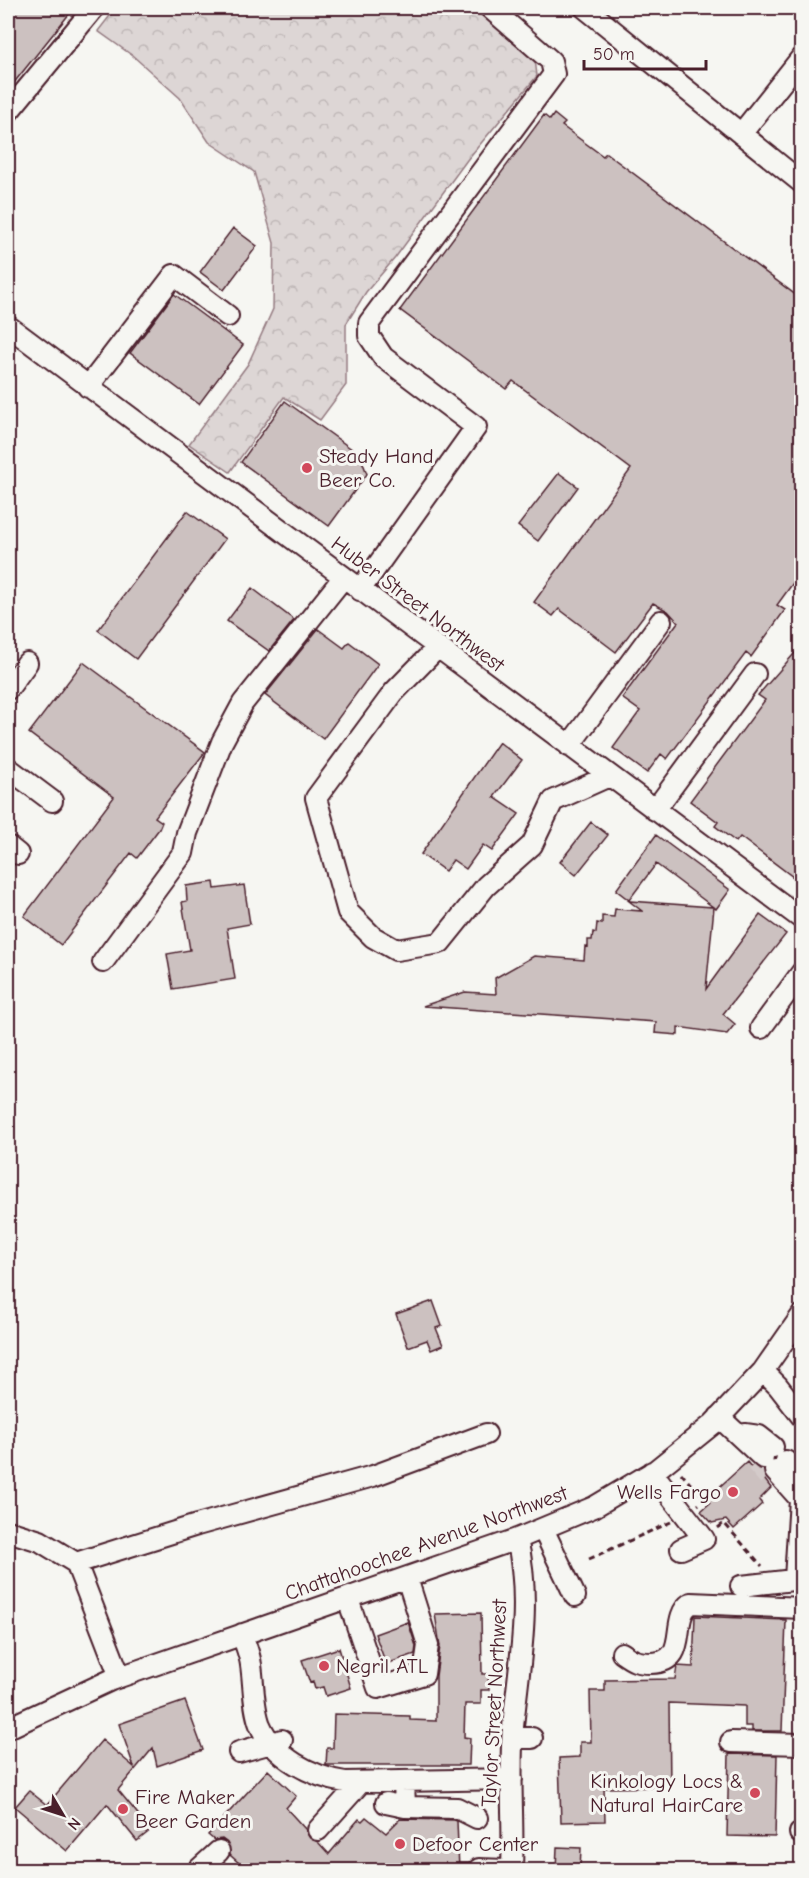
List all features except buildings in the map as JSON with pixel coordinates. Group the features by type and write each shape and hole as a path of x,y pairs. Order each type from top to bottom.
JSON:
{"street":[{"path":"8,112 94,8"},
{"path":"360,590 476,427 383,357 369,336 369,324 554,74 551,61 490,8"},
{"path":"585,8 801,183"},
{"path":"741,134 801,57"},
{"path":"781,84 801,79"},
{"path":"88,387 174,275 228,316"},
{"name":"Huber Street Northwest","path":"8,326 801,919"},
{"path":"103,962 183,853 187,833 218,752 243,703 343,578"},
{"path":"569,746 661,621"},
{"path":"437,648 394,692 316,798 348,912 373,937 396,950 440,943 486,886 532,845 553,801 609,776"},
{"path":"8,689 27,663"},
{"path":"655,810 755,674"},
{"path":"8,768 52,801"},
{"path":"761,1028 801,972"},
{"name":"Chattahoochee Avenue Northwest","path":"8,1728 120,1677 543,1530 594,1507 652,1472 720,1417 763,1371 801,1315"},
{"path":"763,1371 778,1386 801,1417"},
{"path":"720,1417 746,1434 800,1499 798,1579 741,1586"},
{"path":"720,1417 771,1462"},
{"path":"76,1563 197,1525 373,1476 486,1434"},
{"path":"652,1472 707,1537 681,1549"},
{"path":"543,1530 575,1596"},
{"path":"8,1531 40,1541 76,1563 120,1677"},
{"name":"Taylor Street Northwest","path":"512,1870 512,1779 522,1738 531,1653 523,1565 517,1539"},
{"path":"348,1599 378,1688 424,1674 428,1645 407,1578"},
{"path":"622,1653 636,1663 663,1662 670,1657 675,1651 683,1613 691,1603 801,1608"},
{"path":"242,1634 251,1662 261,1727 280,1740 308,1772 326,1779 361,1782 512,1779"},
{"path":"239,1752 280,1740"},
{"path":"731,1742 801,1744"},
{"path":"404,1781 395,1805 457,1808 477,1818"},
{"path":"318,1830 361,1782"},
{"path":"198,1870 219,1851"},
{"path":"479,1869 506,1870"}],"path":[{"path":"681,1473 704,1500 691,1511"},
{"path":"589,1559 678,1519"},
{"path":"707,1537 724,1523 763,1568"}],"green space":[{"path":"116,8 511,8 513,42 535,59 537,76 467,160 395,258 366,292 346,324 346,385 320,420 284,397 230,472 189,444 248,364 273,309 274,243 254,172 209,142 180,98 133,56 98,31"}],"tunnel":[{"path":"756,1463 768,1477"}],"place":[{"name":"Steady Hand Beer Co.","path":"307,468"},
{"name":"Wells Fargo","path":"733,1492"},
{"name":"Negril ATL","path":"324,1666"},
{"name":"Kinkology Locs & Natural HairCare","path":"755,1793"},
{"name":"Fire Maker Beer Garden","path":"123,1809"},
{"name":"Defoor Center","path":"400,1844"}]}
